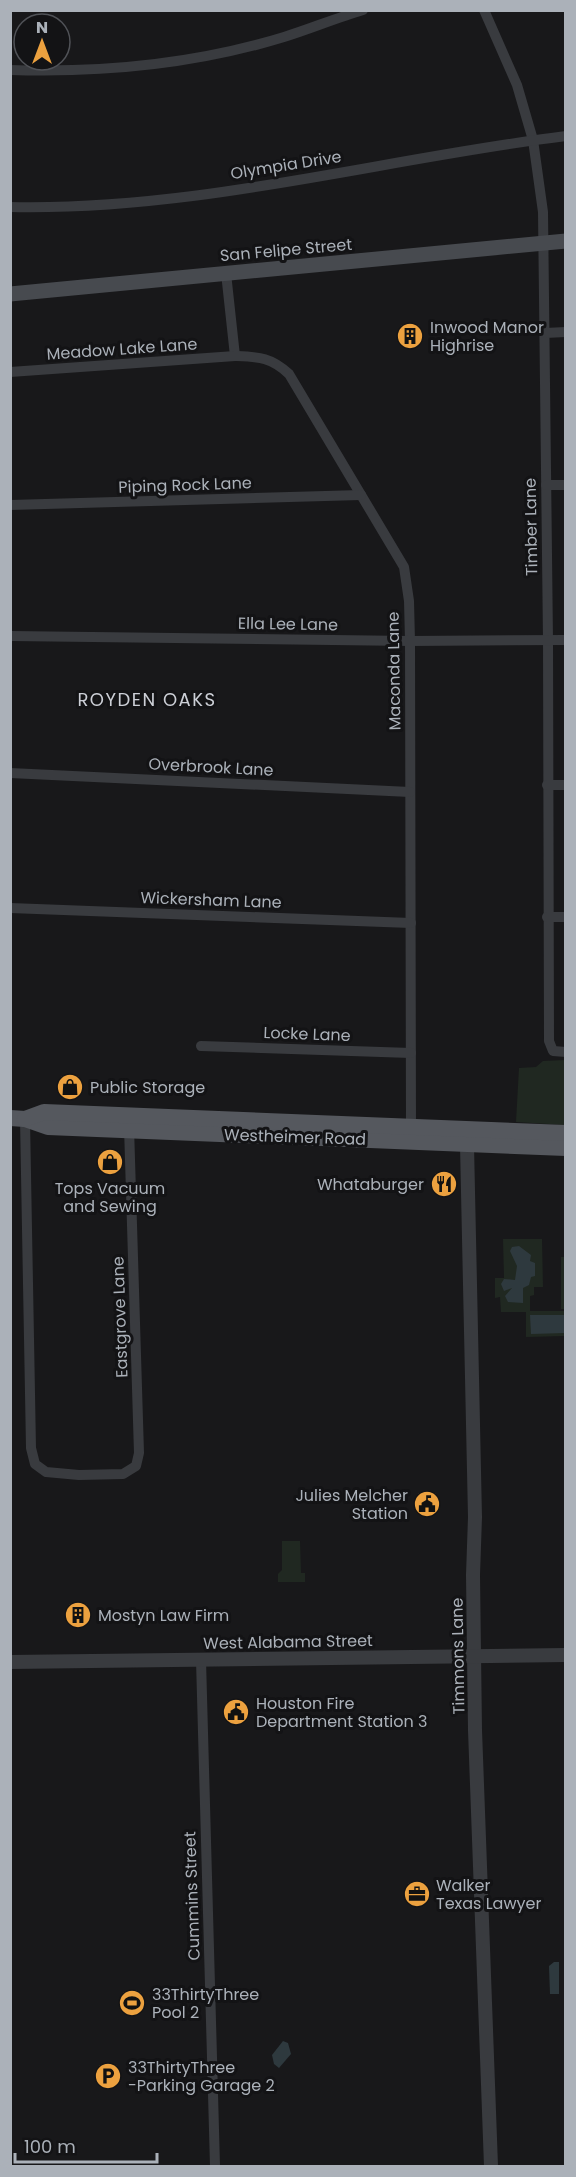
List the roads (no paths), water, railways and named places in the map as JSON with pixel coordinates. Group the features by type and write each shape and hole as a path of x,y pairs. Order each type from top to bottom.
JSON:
{"main road":[{"name":"San Felipe Street","path":"10,294 566,241"},
{"name":"Westheimer Road","path":"18,1118 44,1112 129,1123 411,1134 496,1130 563,1140"},
{"path":"467,1144 477,1137 496,1130"},
{"name":"Westheimer Road","path":"411,1134 467,1144 563,1140"}],"street":[{"path":"10,70 94,70 190,59 284,37 363,10"},
{"name":"Timber Lane","path":"484,10 517,85 533,140 543,212 548,640 549,1041 553,1051 566,1052"},
{"name":"Olympia Drive","path":"10,207 50,208 190,196 566,136"},
{"path":"226,273 235,356"},
{"path":"545,333 566,332"},
{"name":"Meadow Lake Lane","path":"10,372 235,356"},
{"name":"Maconda Lane","path":"235,356 258,357 276,362 290,374 404,567 409,601 410,641 411,1134"},
{"path":"546,485 566,485"},
{"name":"Piping Rock Lane","path":"10,505 361,495"},
{"name":"Ella Lee Lane","path":"10,636 410,641 566,640"},
{"name":"Overbrook Lane","path":"10,773 411,792"},
{"path":"547,785 566,785"},
{"name":"Wickersham Lane","path":"10,908 411,923"},
{"path":"547,917 566,916"},
{"name":"Locke Lane","path":"201,1046 411,1053"},
{"name":"Eastgrove Lane","path":"18,1118 31,1448 35,1464 46,1472 88,1475 123,1474 136,1466 139,1453 129,1123"},
{"name":"Timmons Lane","path":"467,1144 475,1517 474,1656 491,2166"},
{"name":"West Alabama Street","path":"10,1662 566,1655"},
{"name":"Cummins Street","path":"201,1660 215,2166"}],"place":[{"name":"Inwood Manor Highrise","path":"410,336"},
{"name":"Public Storage","path":"70,1087"},
{"name":"Tops Vacuum and Sewing","path":"110,1162"},
{"name":"Whataburger","path":"444,1184"},
{"name":"Julies Melcher Station","path":"427,1504"},
{"name":"Mostyn Law Firm","path":"78,1615"},
{"name":"Houston Fire Department Station 3","path":"236,1712"},
{"name":"Walker Texas Lawyer","path":"417,1894"},
{"name":"33ThirtyThree Pool 2","path":"132,2003"},
{"name":"33ThirtyThree -Parking Garage 2","path":"108,2076"}],"district":[{"name":"ROYDEN OAKS","path":"147,699"}]}
